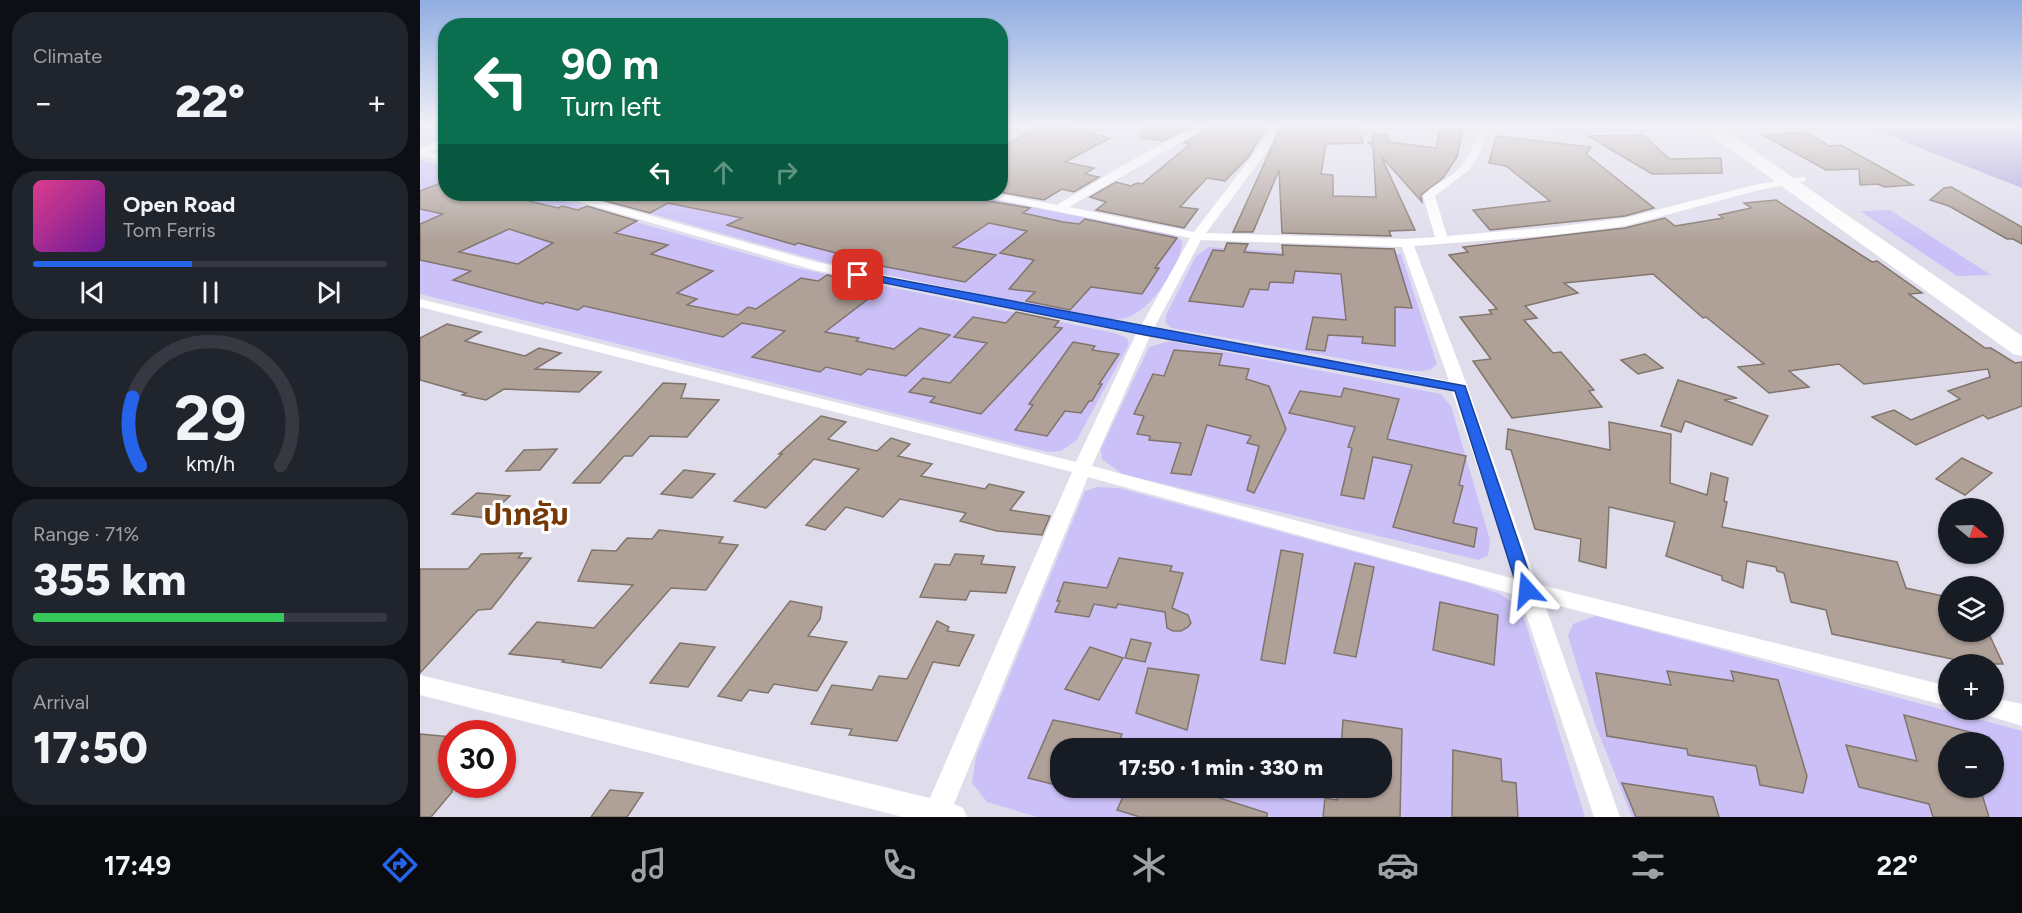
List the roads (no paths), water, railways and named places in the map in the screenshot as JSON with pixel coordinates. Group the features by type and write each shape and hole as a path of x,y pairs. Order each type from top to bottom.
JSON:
{"highway":[{"path":"1769,165 2022,330"},
{"path":"1774,165 2022,348"}],"street":[{"path":"1058,209 1131,165"},
{"path":"420,685 942,815 1082,469 1145,331 1197,236 1251,165"},
{"path":"1442,240 1429,196 1433,190 1466,169 1468,165"},
{"path":"1008,199 1197,236 1407,243 1554,231 1624,222 1758,187 1794,180"},
{"path":"587,201 814,266 1145,331 1460,388"},
{"path":"1407,243 1460,388 1527,590 1607,817"},
{"path":"420,303 1082,469 1527,590 1938,693"},
{"path":"2004,710 2022,715"}],"district":[{"name":"ປາກຊັນ","path":"526,515"}]}
